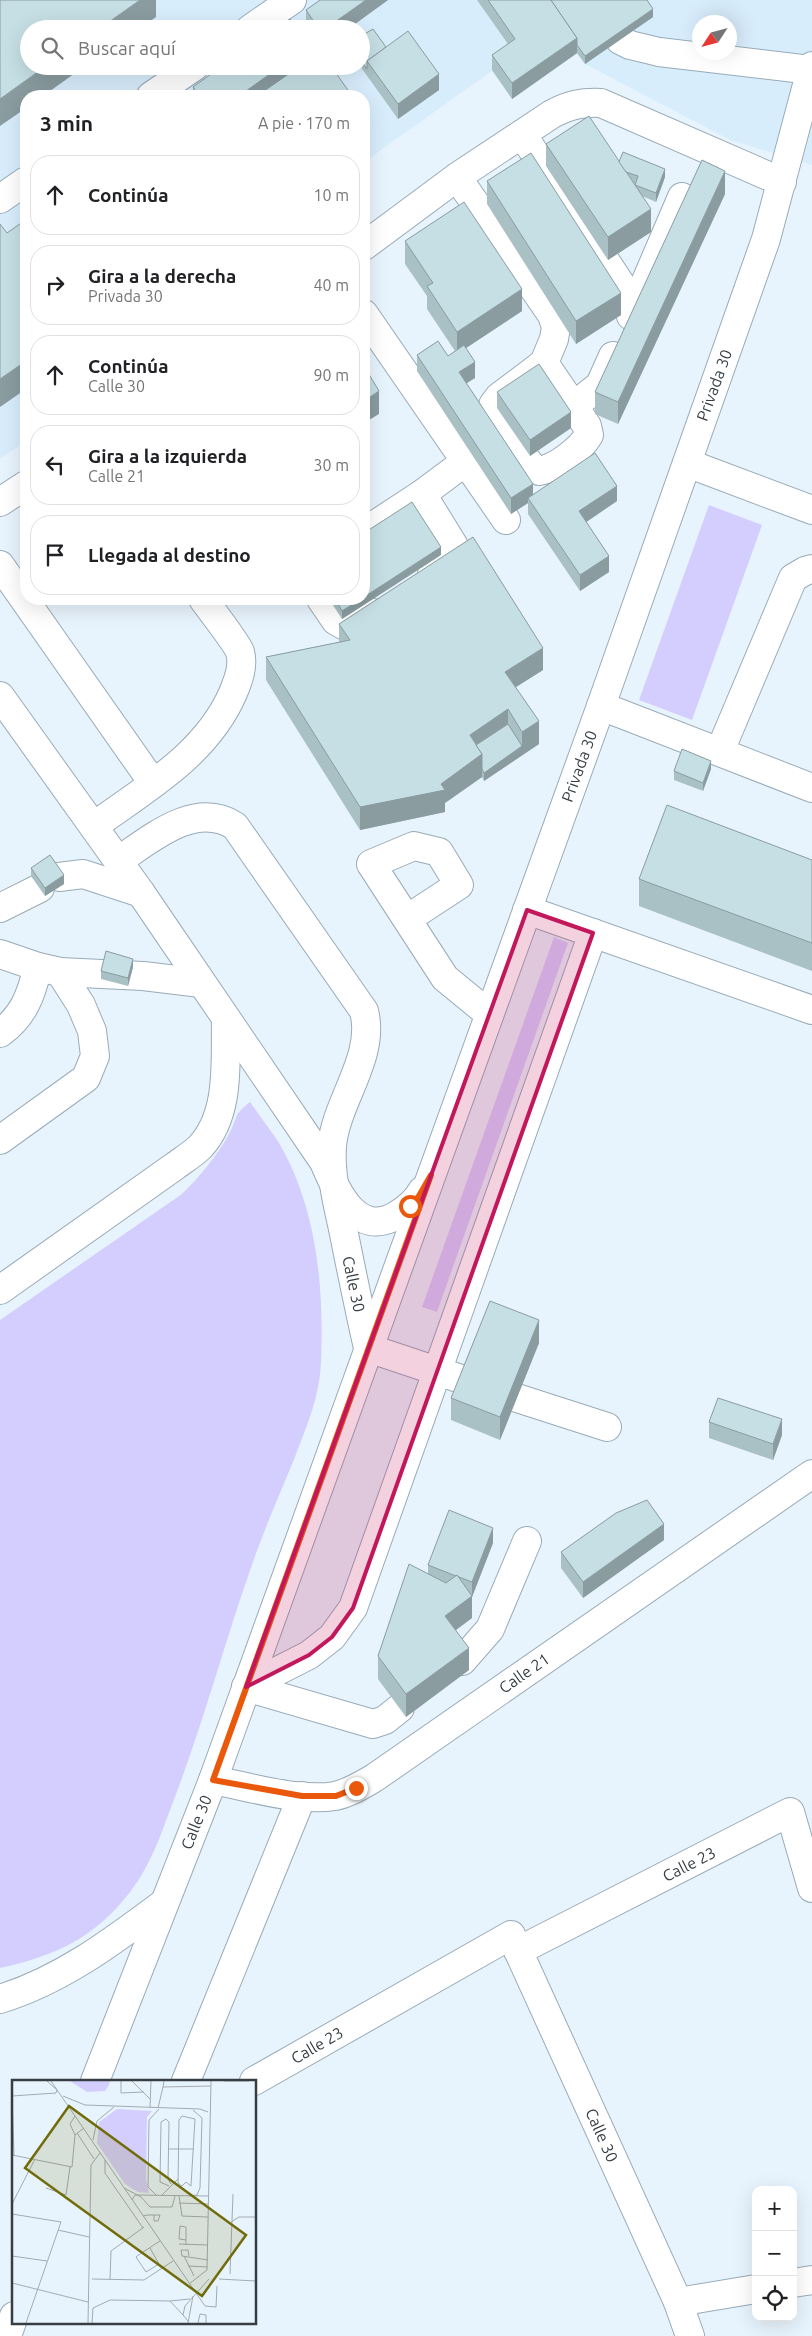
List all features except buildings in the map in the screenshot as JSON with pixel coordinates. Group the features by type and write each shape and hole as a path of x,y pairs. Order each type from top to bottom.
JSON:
{"street":[{"path":"263,20 292,0"},
{"path":"620,40 630,45 659,52 811,68"},
{"name":"Privada 30","path":"368,1348 601,706 766,239 811,68"},
{"path":"160,90 182,75"},
{"path":"370,242 458,177 522,134 567,106 582,102 601,103 782,182"},
{"path":"522,134 635,306"},
{"path":"458,177 552,316 556,327 554,339 544,363 499,397 493,405 495,416 531,466 539,471 548,469 584,443 589,436 587,426 544,363"},
{"path":"0,199 20,185"},
{"path":"574,406 600,385 682,197"},
{"path":"370,323 506,520"},
{"path":"370,528 422,494 465,462"},
{"path":"687,462 812,510"},
{"path":"0,502 20,488"},
{"path":"325,605 336,621 345,626 355,624 450,562 456,554 454,546 422,494"},
{"path":"0,564 20,593"},
{"path":"720,751 793,578 805,571 812,570"},
{"path":"29,605 153,783"},
{"path":"94,826 188,756 209,735 225,711 241,670 240,651 207,605"},
{"path":"0,696 141,893 324,1162 335,1189 350,1209 360,1218 379,1222 390,1219 410,1206 419,1196 431,1175"},
{"path":"0,705 25,732"},
{"path":"601,706 808,786"},
{"path":"118,861 176,824 200,817 223,818 235,826 364,1011 368,1025 365,1044 335,1130 332,1147 335,1189"},
{"path":"0,908 49,883 83,874 141,893"},
{"path":"527,910 812,1010"},
{"path":"407,919 445,978 489,1014"},
{"path":"246,1687 309,1655 332,1637 353,1608 593,933"},
{"path":"0,954 49,970 143,976 201,983"},
{"path":"0,1033 12,1025 49,970"},
{"path":"0,1140 86,1078 95,1056 92,1031 81,1005 49,970"},
{"path":"0,1290 176,1166 200,1146 215,1125 221,1105 226,1020"},
{"name":"Calle 30","path":"103,2079 164,1903 213,1780 368,1348 335,1189"},
{"path":"368,1348 467,1381"},
{"path":"517,1398 607,1428"},
{"name":"Calle 21","path":"213,1780 302,1796 336,1796 356,1788 374,1778 812,1474"},
{"path":"462,1661 490,1629 527,1541"},
{"path":"246,1687 373,1724 385,1720 400,1708"},
{"path":"186,2080 302,1796"},
{"name":"Calle 23","path":"256,2080 515,1943 790,1812 812,1888"},
{"path":"0,1998 31,1988 87,1958 164,1903"},
{"name":"Calle 30","path":"515,1943 678,2302 690,2336"},
{"path":"797,2282 812,2280"},
{"path":"678,2302 752,2291"},
{"path":"7,2336 12,2322"}],"highlighted area":[{"path":"527,910 593,933 353,1608 332,1637 309,1655 246,1687 368,1348"}],"shaded area":[{"path":"0,0 812,0 812,165 730,140 585,64 577,54 512,99 492,71 370,158 370,90 20,90 20,445 0,459"},
{"path":"709,505 762,525 692,720 639,700"},
{"path":"554,937 568,943 437,1312 422,1307"},
{"path":"250,1102 279,1143 292,1168 310,1221 319,1277 322,1333 320,1374 312,1410 254,1559 184,1772 160,1837 144,1871 117,1908 88,1933 72,1943 39,1958 0,1968 0,1320 182,1194 214,1158 229,1134 238,1114"}],"route":[{"path":"356,1788 336,1796 302,1796 213,1780 431,1175 419,1196 410,1206"}]}
